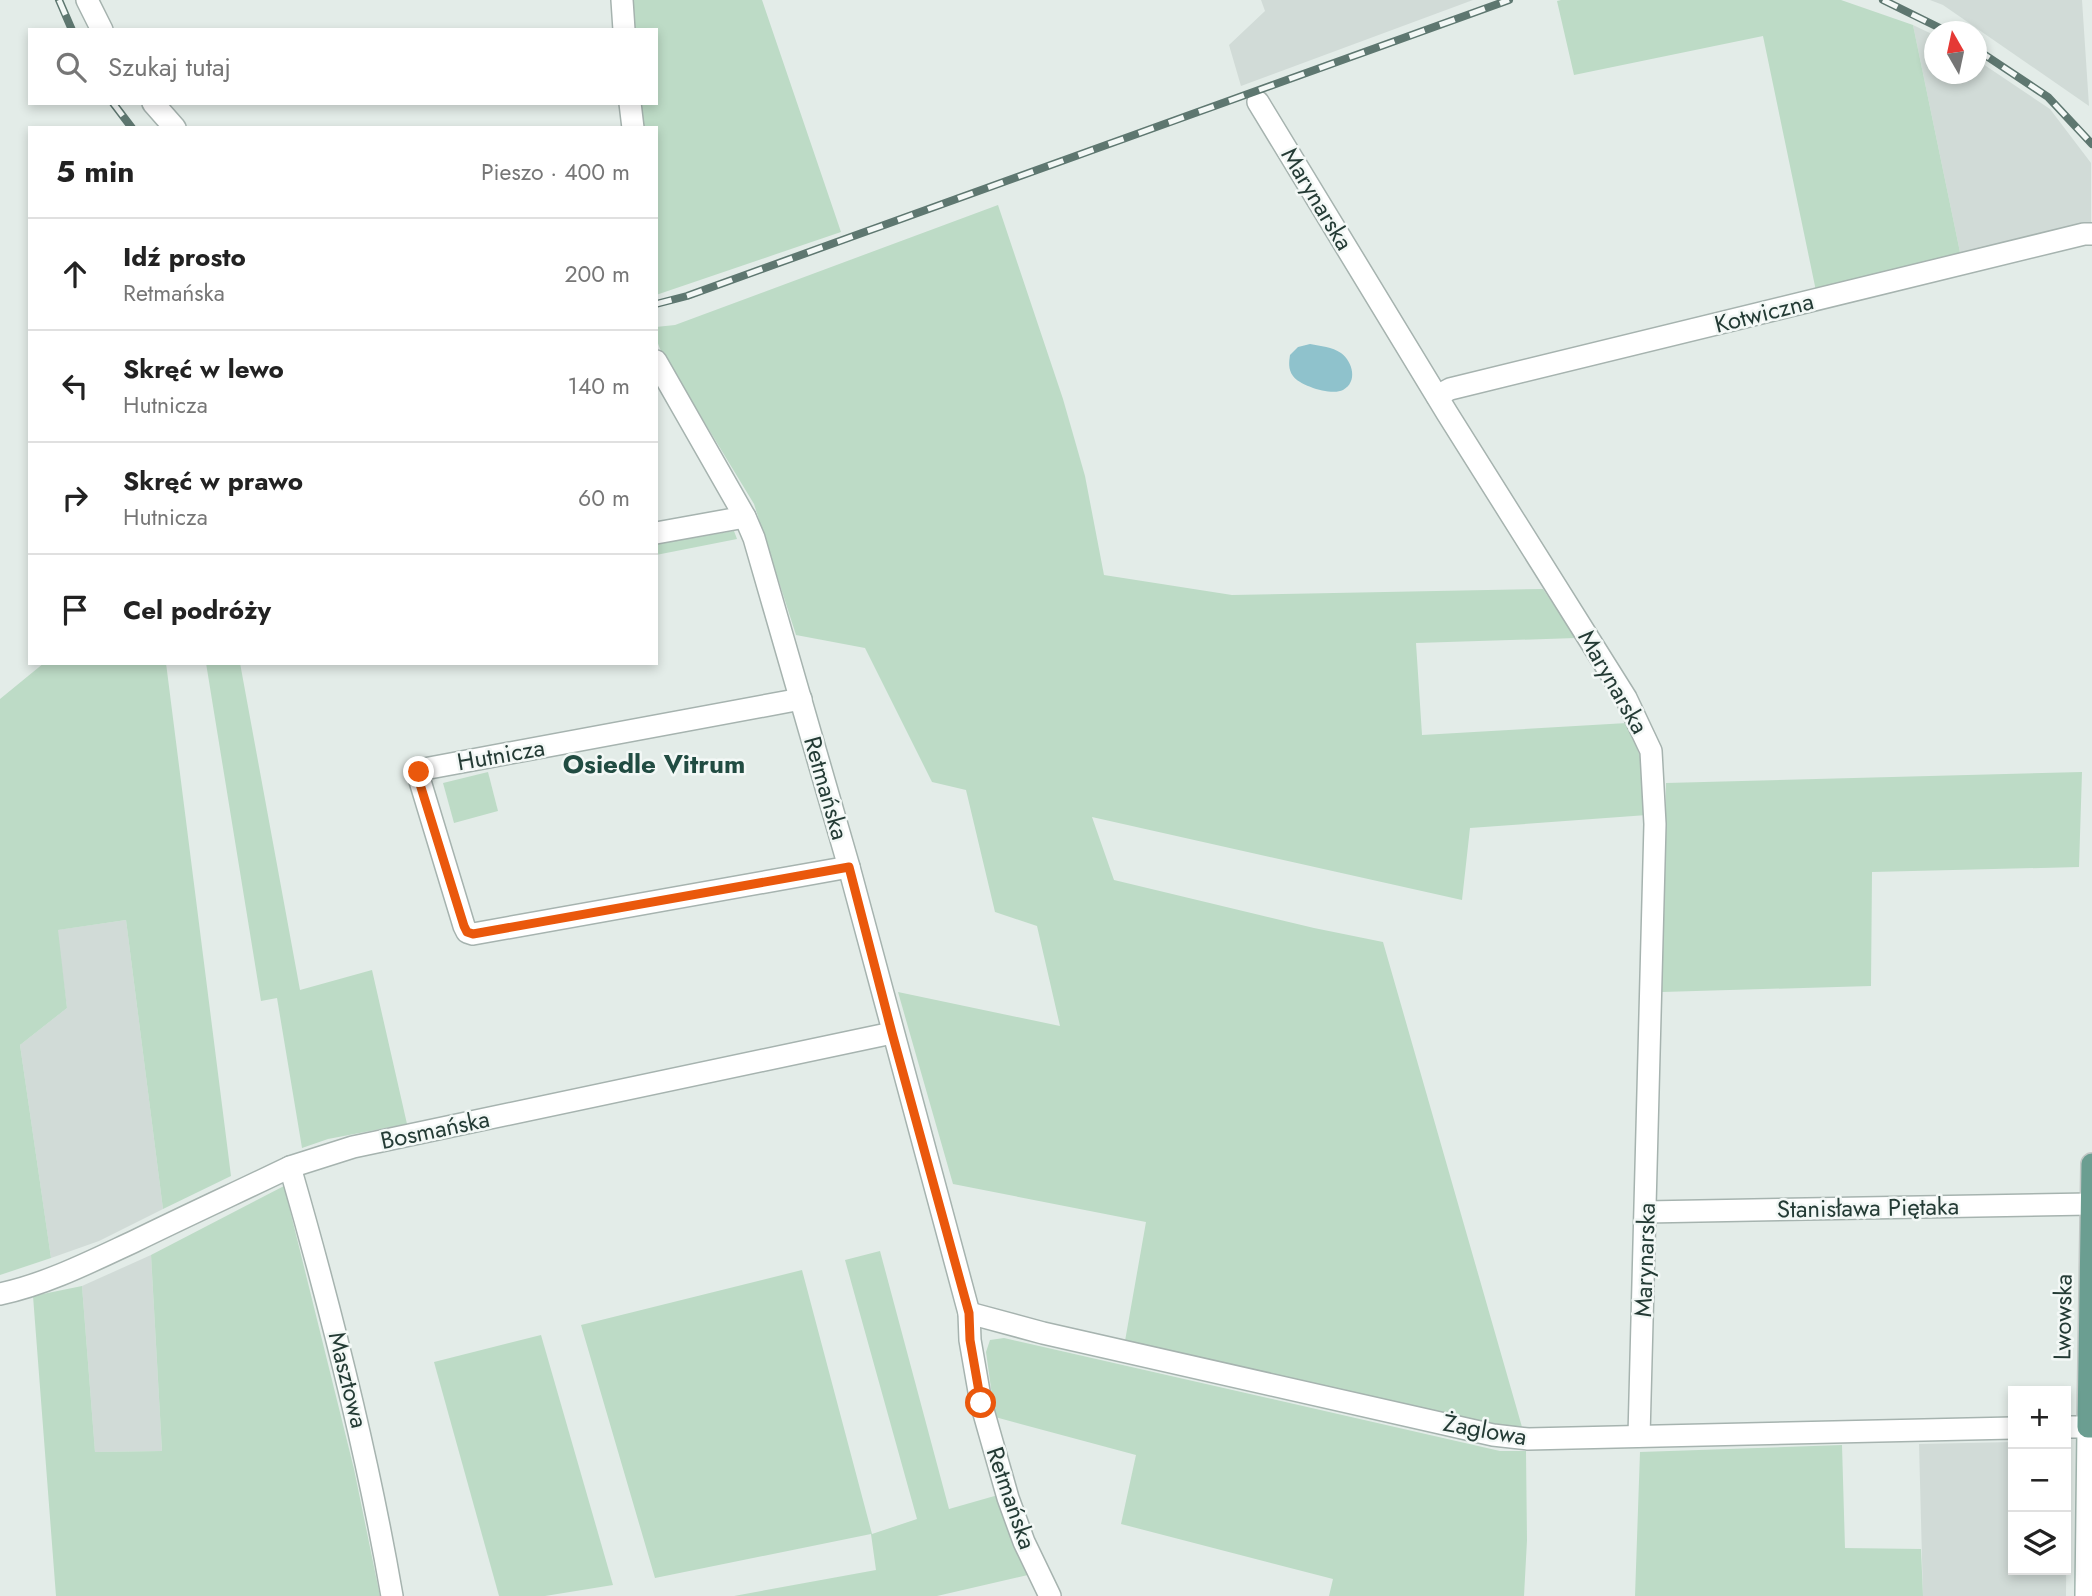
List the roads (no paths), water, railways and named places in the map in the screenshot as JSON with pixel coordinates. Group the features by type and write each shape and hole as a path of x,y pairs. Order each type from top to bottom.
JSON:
{"main road":[{"name":"Lwowska","path":"2090,1427 2092,1164"}],"street":[{"path":"87,0 101,28"},
{"path":"622,0 624,28"},
{"name":"Marynarska","path":"1258,102 1437,396 1626,698 1651,751 1655,824 1639,1436"},
{"path":"155,105 173,126"},
{"path":"631,105 632,126"},
{"name":"Kotwiczna","path":"1437,396 1450,389 2084,233 2092,234"},
{"name":"Retmańska","path":"658,365 745,517 754,538 849,867 969,1313 972,1352 984,1415 1024,1542 1050,1596"},
{"path":"658,533 745,517"},
{"name":"Hutnicza","path":"801,699 424,769 419,772 419,781 464,926 467,932 473,934 849,867"},
{"name":"Bosmańska","path":"0,1294 54,1277 108,1254 290,1167 353,1147 892,1033"},
{"name":"Masztowa","path":"290,1167 321,1271 348,1378 393,1596"},
{"name":"Stanisława Piętaka","path":"1646,1212 2090,1204"},
{"name":"Żaglowa","path":"969,1313 1043,1333 1493,1435 1528,1439 2008,1428"},
{"path":"2071,1427 2090,1427"},
{"name":"Lwowska","path":"2086,1596 2090,1427"}],"water":[{"path":"1310,344 1334,349 1345,357 1352,372 1348,386 1338,392 1324,391 1302,383 1293,376 1289,363 1290,355 1298,347"}],"railway":[{"path":"59,0 71,28"},
{"path":"658,303 687,296 1509,0"},
{"path":"1883,0 1926,21"},
{"path":"1987,56 2048,97 2092,144"},
{"path":"115,105 130,126"}],"district":[{"name":"Osiedle Vitrum","path":"654,764"}]}
